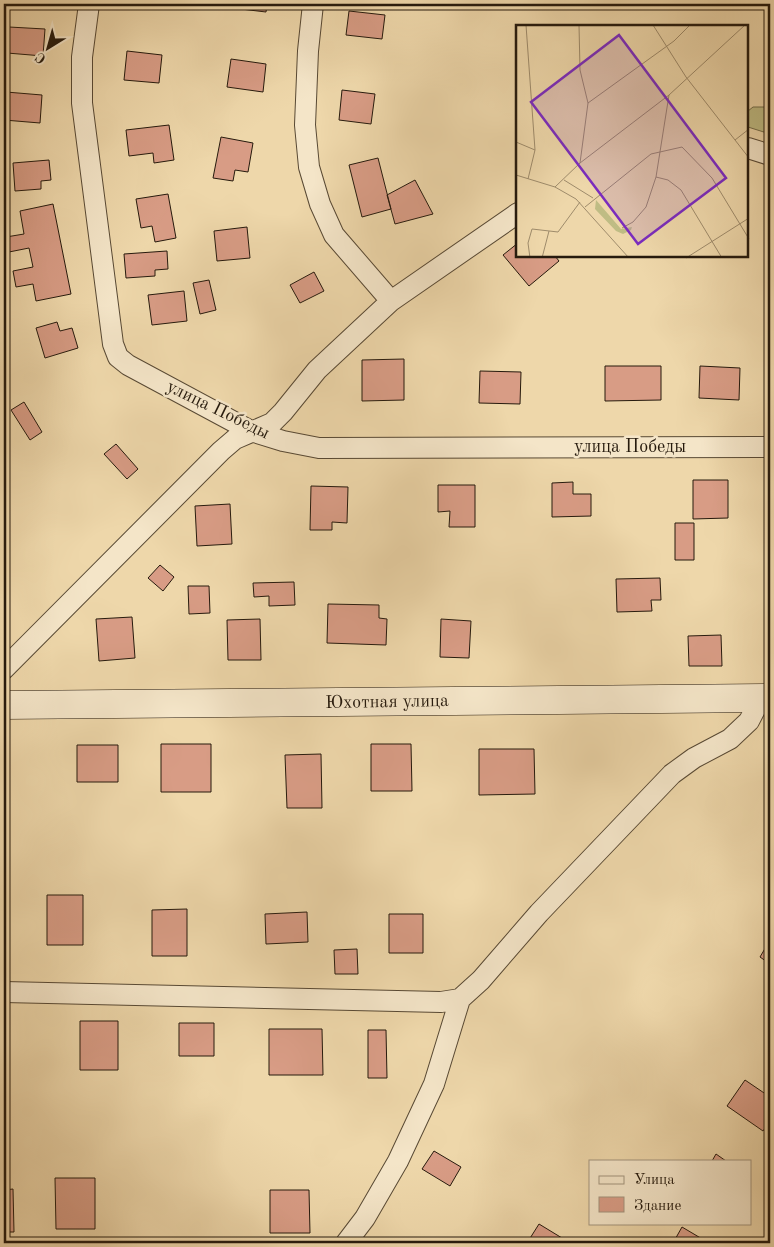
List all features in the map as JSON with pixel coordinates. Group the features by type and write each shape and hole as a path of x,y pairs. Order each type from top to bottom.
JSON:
{"street":[{"name":"улица Победы","path":"89,4 82,57 82,103 113,344 118,357 128,365 251,431 319,448 770,447"},
{"path":"313,4 308,50 305,125 309,167 320,204 334,235 392,301"},
{"path":"749,148 770,155"},
{"path":"4,669 220,451 235,439 272,423 317,370 392,301 516,214"},
{"path":"346,1243 365,1218 398,1161 434,1084 460,999 481,980 539,913 672,774 694,758 730,739 749,721 766,698"},
{"name":"Юхотная улица","path":"4,705 766,698"},
{"path":"4,992 441,1002 460,999"}],"shaded area":[{"path":"753,107 770,107 770,134 749,127 749,110"}],"building":[{"path":"133,4 160,4 160,7"},
{"path":"225,4 267,4 266,12 224,7"},
{"path":"349,11 385,15 382,39 346,35"},
{"path":"9,27 45,29 43,56 7,53"},
{"path":"127,51 162,55 159,83 124,80"},
{"path":"231,59 266,64 263,92 227,87"},
{"path":"342,90 375,94 371,124 339,120"},
{"path":"6,92 42,95 40,123 4,120"},
{"path":"169,125 174,160 154,163 153,153 129,156 126,130"},
{"path":"221,137 253,143 248,172 235,170 233,181 213,178"},
{"path":"378,158 391,209 362,217 349,165"},
{"path":"49,160 51,180 41,181 41,189 15,191 13,163"},
{"path":"415,180 433,214 395,224 387,195"},
{"path":"168,194 176,238 155,242 152,226 141,228 136,199"},
{"path":"53,204 71,294 36,301 33,284 16,287 13,271 33,267 29,248 9,252 6,237 24,234 20,211"},
{"path":"247,227 250,258 217,261 214,231"},
{"path":"516,245 516,258 557,258 559,261 529,286 503,255"},
{"path":"167,251 168,269 155,270 155,276 126,278 124,254"},
{"path":"314,272 324,291 300,303 290,285"},
{"path":"209,280 216,310 200,314 193,283"},
{"path":"184,291 187,321 152,325 148,295"},
{"path":"57,322 60,331 72,328 78,348 45,358 36,328"},
{"path":"404,359 404,400 362,401 362,360"},
{"path":"605,366 661,366 661,400 605,401"},
{"path":"700,366 740,368 739,400 699,398"},
{"path":"480,371 521,372 520,404 479,403"},
{"path":"24,402 42,432 30,440 11,410"},
{"path":"116,444 138,469 127,479 104,454"},
{"path":"693,480 728,480 728,518 693,519"},
{"path":"573,482 573,494 591,494 591,516 552,517 552,483"},
{"path":"438,485 475,485 475,527 449,527 450,511 438,512"},
{"path":"311,486 348,487 347,523 332,522 332,530 310,530"},
{"path":"230,504 232,544 197,546 195,506"},
{"path":"675,523 694,523 694,560 675,560"},
{"path":"160,565 174,577 163,591 148,578"},
{"path":"660,578 661,600 651,600 652,611 617,612 616,579"},
{"path":"294,582 295,605 269,606 269,596 254,597 253,583"},
{"path":"188,586 209,586 210,613 189,614"},
{"path":"328,604 379,605 379,618 387,619 386,645 327,643"},
{"path":"132,617 135,658 99,661 96,619"},
{"path":"260,619 261,660 228,660 227,620"},
{"path":"441,619 471,621 469,658 440,657"},
{"path":"721,635 722,666 689,666 688,636"},
{"path":"161,744 211,744 211,792 161,792"},
{"path":"371,744 411,744 412,791 371,791"},
{"path":"77,745 118,745 118,782 77,782"},
{"path":"479,749 534,749 535,794 479,795"},
{"path":"321,754 322,808 287,808 285,755"},
{"path":"47,895 83,895 83,945 47,945"},
{"path":"187,909 187,956 152,956 152,910"},
{"path":"307,912 308,942 266,944 265,914"},
{"path":"389,914 423,914 423,953 389,953"},
{"path":"770,940 770,964 760,957"},
{"path":"357,949 358,974 335,974 334,950"},
{"path":"80,1021 118,1021 118,1070 80,1070"},
{"path":"179,1023 214,1023 214,1056 179,1056"},
{"path":"269,1029 322,1029 323,1075 269,1075"},
{"path":"368,1030 386,1030 387,1078 368,1078"},
{"path":"745,1080 770,1097 770,1121 763,1131 727,1106"},
{"path":"434,1151 461,1167 450,1186 422,1169"},
{"path":"716,1154 725,1160 713,1160"},
{"path":"55,1178 95,1178 95,1229 56,1229"},
{"path":"13,1189 14,1232 4,1232 4,1190"},
{"path":"270,1190 309,1190 310,1233 270,1233"},
{"path":"539,1224 562,1238 559,1243 527,1243"},
{"path":"682,1227 709,1243 673,1243"}]}
